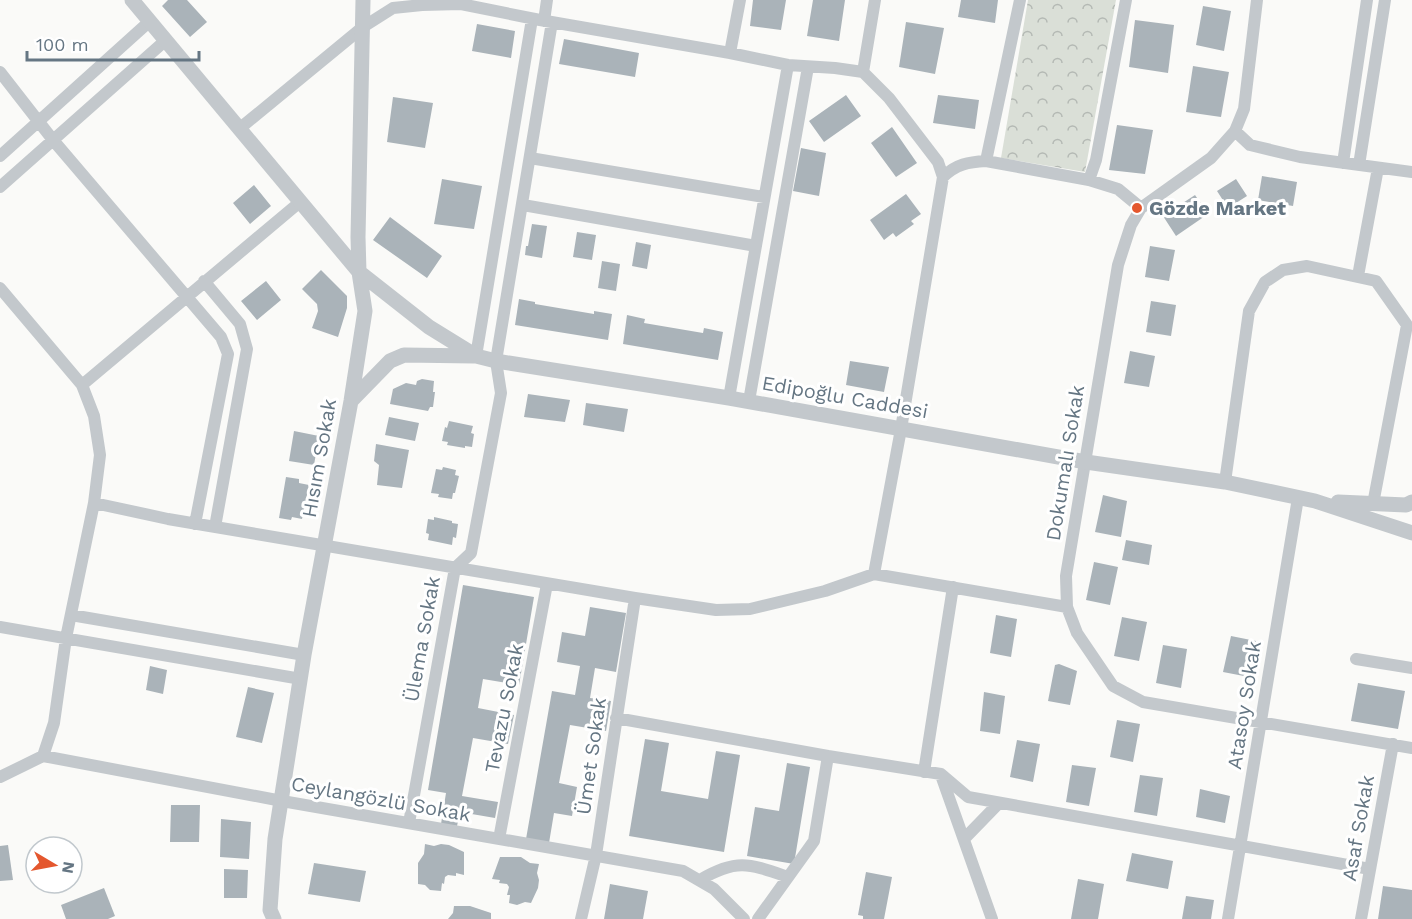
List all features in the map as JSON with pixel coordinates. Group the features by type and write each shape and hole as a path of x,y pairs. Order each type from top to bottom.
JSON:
{"street":[{"name":"Hısım Sokak","path":"274,919 270,910 275,839 304,655 351,401 365,310 359,272 358,237 363,0"},
{"path":"351,401 390,361 404,355 476,356 547,0"},
{"path":"730,53 740,0"},
{"path":"862,72 875,0"},
{"path":"986,161 1020,0"},
{"path":"1089,180 1096,160 1126,0"},
{"name":"Dokumalı Sokak","path":"1257,0 1244,110 1234,131 1211,158 1141,208 1131,225 1118,265 1066,576 1067,607 1077,633 1113,686 1143,702 1412,748"},
{"path":"1343,163 1367,0"},
{"path":"1359,165 1385,0"},
{"name":"Edipoğlu Caddesi","path":"137,2 150,21 359,272 429,327 476,356 496,362 749,401 1086,462 1225,482 1314,501"},
{"path":"239,129 363,27 393,8 422,5 458,2 542,21 730,53 788,66 835,68 862,72 889,98 938,162 944,177 874,574"},
{"path":"0,156 150,21"},
{"name":"Ülema Sokak","path":"409,824 455,568 471,553 501,393 496,362 530,158 542,21"},
{"path":"0,187 166,40"},
{"path":"729,398 788,66"},
{"path":"749,401 808,67"},
{"path":"0,72 53,140 188,295 221,337 228,354 195,524"},
{"path":"1234,131 1250,145 1300,157 1412,172"},
{"path":"530,158 764,197"},
{"path":"944,177 951,169 969,162 986,161 1089,180 1118,189 1141,208"},
{"path":"1358,276 1378,168"},
{"path":"82,385 300,202"},
{"path":"523,205 756,246"},
{"path":"1225,482 1249,311 1265,282 1283,270 1308,267 1376,281 1407,325 1373,504"},
{"path":"204,281 240,324 247,349 214,527"},
{"path":"0,288 82,385 94,416 100,455 94,503 66,638 54,723 43,756 0,777"},
{"name":"Atasoy Sokak","path":"1228,919 1298,498"},
{"path":"1314,501 1406,505 1412,502"},
{"path":"1314,501 1412,533"},
{"path":"94,503 195,524 547,584 716,610 750,609 825,591 874,574 1067,607"},
{"name":"Tevazu Sokak","path":"499,839 547,584"},
{"path":"924,772 953,587"},
{"name":"Ümet Sokak","path":"580,919 596,855 635,598"},
{"path":"70,615 304,655"},
{"path":"0,627 301,679"},
{"path":"1356,659 1412,668"},
{"path":"616,718 941,774 968,797 1370,869"},
{"name":"Asaf Sokak","path":"1361,919 1393,744"},
{"name":"Ceylangözlü Sokak","path":"43,756 409,824 683,871 714,889 744,919"},
{"path":"758,919 814,841 828,756"},
{"path":"941,774 993,919"},
{"path":"964,839 999,803"},
{"path":"700,880 719,869 737,864 758,867 788,877"}],"green space":[{"path":"1028,0 1116,0 1085,172 1001,158"}],"building":[{"path":"168,0 187,0 207,22 190,37 162,6"},
{"path":"753,0 786,0 781,30 750,26"},
{"path":"813,0 845,0 839,41 807,36"},
{"path":"961,0 998,0 995,23 958,17"},
{"path":"1203,6 1231,11 1224,51 1196,45"},
{"path":"1135,20 1174,25 1168,73 1129,67"},
{"path":"906,22 944,28 935,74 899,67"},
{"path":"477,24 515,31 511,58 472,51"},
{"path":"564,39 639,53 635,77 559,64"},
{"path":"1193,66 1229,72 1221,117 1186,112"},
{"path":"846,95 861,116 824,142 809,121"},
{"path":"938,95 979,100 975,129 933,123"},
{"path":"393,97 433,103 425,148 387,142"},
{"path":"1117,125 1153,130 1145,174 1109,170"},
{"path":"892,127 917,163 896,177 871,143"},
{"path":"801,148 826,153 819,196 793,191"},
{"path":"1262,176 1297,182 1293,206 1258,200"},
{"path":"442,179 482,186 474,229 434,224"},
{"path":"1236,179 1247,196 1228,208 1217,191"},
{"path":"254,185 271,206 250,224 233,203"},
{"path":"906,194 921,214 911,221 914,224 896,237 893,233 884,240 870,220"},
{"path":"1195,195 1208,214 1176,236 1163,216"},
{"path":"390,217 442,256 427,278 373,240"},
{"path":"532,224 547,226 542,258 525,255"},
{"path":"577,232 596,235 592,260 573,257"},
{"path":"636,242 651,245 647,269 632,266"},
{"path":"1150,246 1175,250 1169,281 1145,277"},
{"path":"602,261 620,264 616,291 598,288"},
{"path":"321,270 347,296 347,308 338,337 312,328 318,311 317,304 302,289"},
{"path":"266,281 281,300 257,320 241,301"},
{"path":"519,299 594,314 594,311 612,314 608,340 515,325"},
{"path":"1151,301 1176,305 1171,336 1146,332"},
{"path":"627,315 645,319 644,323 703,333 704,328 723,332 718,360 623,344"},
{"path":"1130,351 1155,356 1149,387 1124,383"},
{"path":"850,361 889,367 884,392 846,385"},
{"path":"422,379 434,381 433,407 430,407 428,411 390,404 393,389 406,383 416,385 417,381"},
{"path":"528,394 570,400 565,422 524,417"},
{"path":"586,403 628,409 624,432 583,425"},
{"path":"389,417 419,423 415,441 385,435"},
{"path":"449,421 473,426 472,447 447,445 448,442 442,441"},
{"path":"294,431 319,436 314,465 289,461"},
{"path":"376,444 409,450 402,488 377,485 379,465 374,461"},
{"path":"443,467 456,470 455,475 459,476 452,499 438,497 439,494 431,493 436,469 442,470"},
{"path":"286,477 299,479 299,483 309,485 302,519 279,518"},
{"path":"1103,495 1127,501 1121,537 1095,532"},
{"path":"434,517 458,524 456,538 453,537 452,545 428,540 429,534 426,533 428,519 434,520"},
{"path":"1126,540 1152,545 1149,565 1122,560"},
{"path":"1094,562 1118,567 1110,605 1086,600"},
{"path":"463,585 534,597 519,685 483,679 478,708 514,715 508,744 473,738 462,796 498,802 495,818 460,812 457,826 441,824 446,793 428,790"},
{"path":"590,607 626,613 616,672 595,668 590,698 611,701 606,731 570,725 559,783 577,787 572,816 554,813 549,843 526,839 552,691 575,695 580,666 557,662 562,632 585,636"},
{"path":"996,615 1017,619 1011,657 990,653"},
{"path":"1122,617 1147,622 1139,661 1114,656"},
{"path":"1231,636 1256,641 1249,677 1223,672"},
{"path":"1163,645 1187,649 1181,688 1156,683"},
{"path":"1059,664 1077,671 1070,705 1048,701 1055,665"},
{"path":"150,666 167,670 163,694 146,690"},
{"path":"1358,683 1405,691 1398,729 1351,721"},
{"path":"248,687 274,693 262,743 236,737"},
{"path":"984,692 1005,696 1000,734 980,731"},
{"path":"1117,720 1140,724 1133,762 1110,757"},
{"path":"645,739 669,743 661,791 708,799 716,751 740,755 724,852 629,836"},
{"path":"1017,740 1040,744 1033,782 1010,777"},
{"path":"787,763 810,767 794,864 747,856 755,807 779,811"},
{"path":"1072,765 1096,768 1089,806 1066,802"},
{"path":"1140,775 1163,778 1157,816 1134,812"},
{"path":"1200,789 1230,796 1225,823 1196,817"},
{"path":"171,805 200,805 199,842 170,842"},
{"path":"221,819 251,822 249,859 220,857"},
{"path":"425,844 449,845 464,852 464,875 456,873 456,876 445,877 441,891 430,890 425,885 418,884 418,863 424,854"},
{"path":"8,845 13,880 0,881 0,846"},
{"path":"1132,853 1173,861 1168,889 1126,881"},
{"path":"500,857 521,857 530,863 539,864 538,888 531,903 525,902 517,905 509,903 510,895 507,895 509,887 507,884 492,879"},
{"path":"314,863 366,871 360,902 308,894"},
{"path":"224,869 248,870 247,898 224,898"},
{"path":"866,872 892,877 884,919 863,919 863,916 858,915"},
{"path":"1078,879 1104,884 1098,919 1071,919"},
{"path":"610,884 648,891 643,919 604,919"},
{"path":"1383,886 1412,890 1412,919 1378,919"},
{"path":"104,888 115,916 108,919 66,919 61,905"},
{"path":"1186,896 1214,900 1211,919 1182,919"},
{"path":"454,906 470,906 491,913 491,919 448,919 453,913"}],"place":[{"name":"Gözde Market","path":"1137,208"}]}
